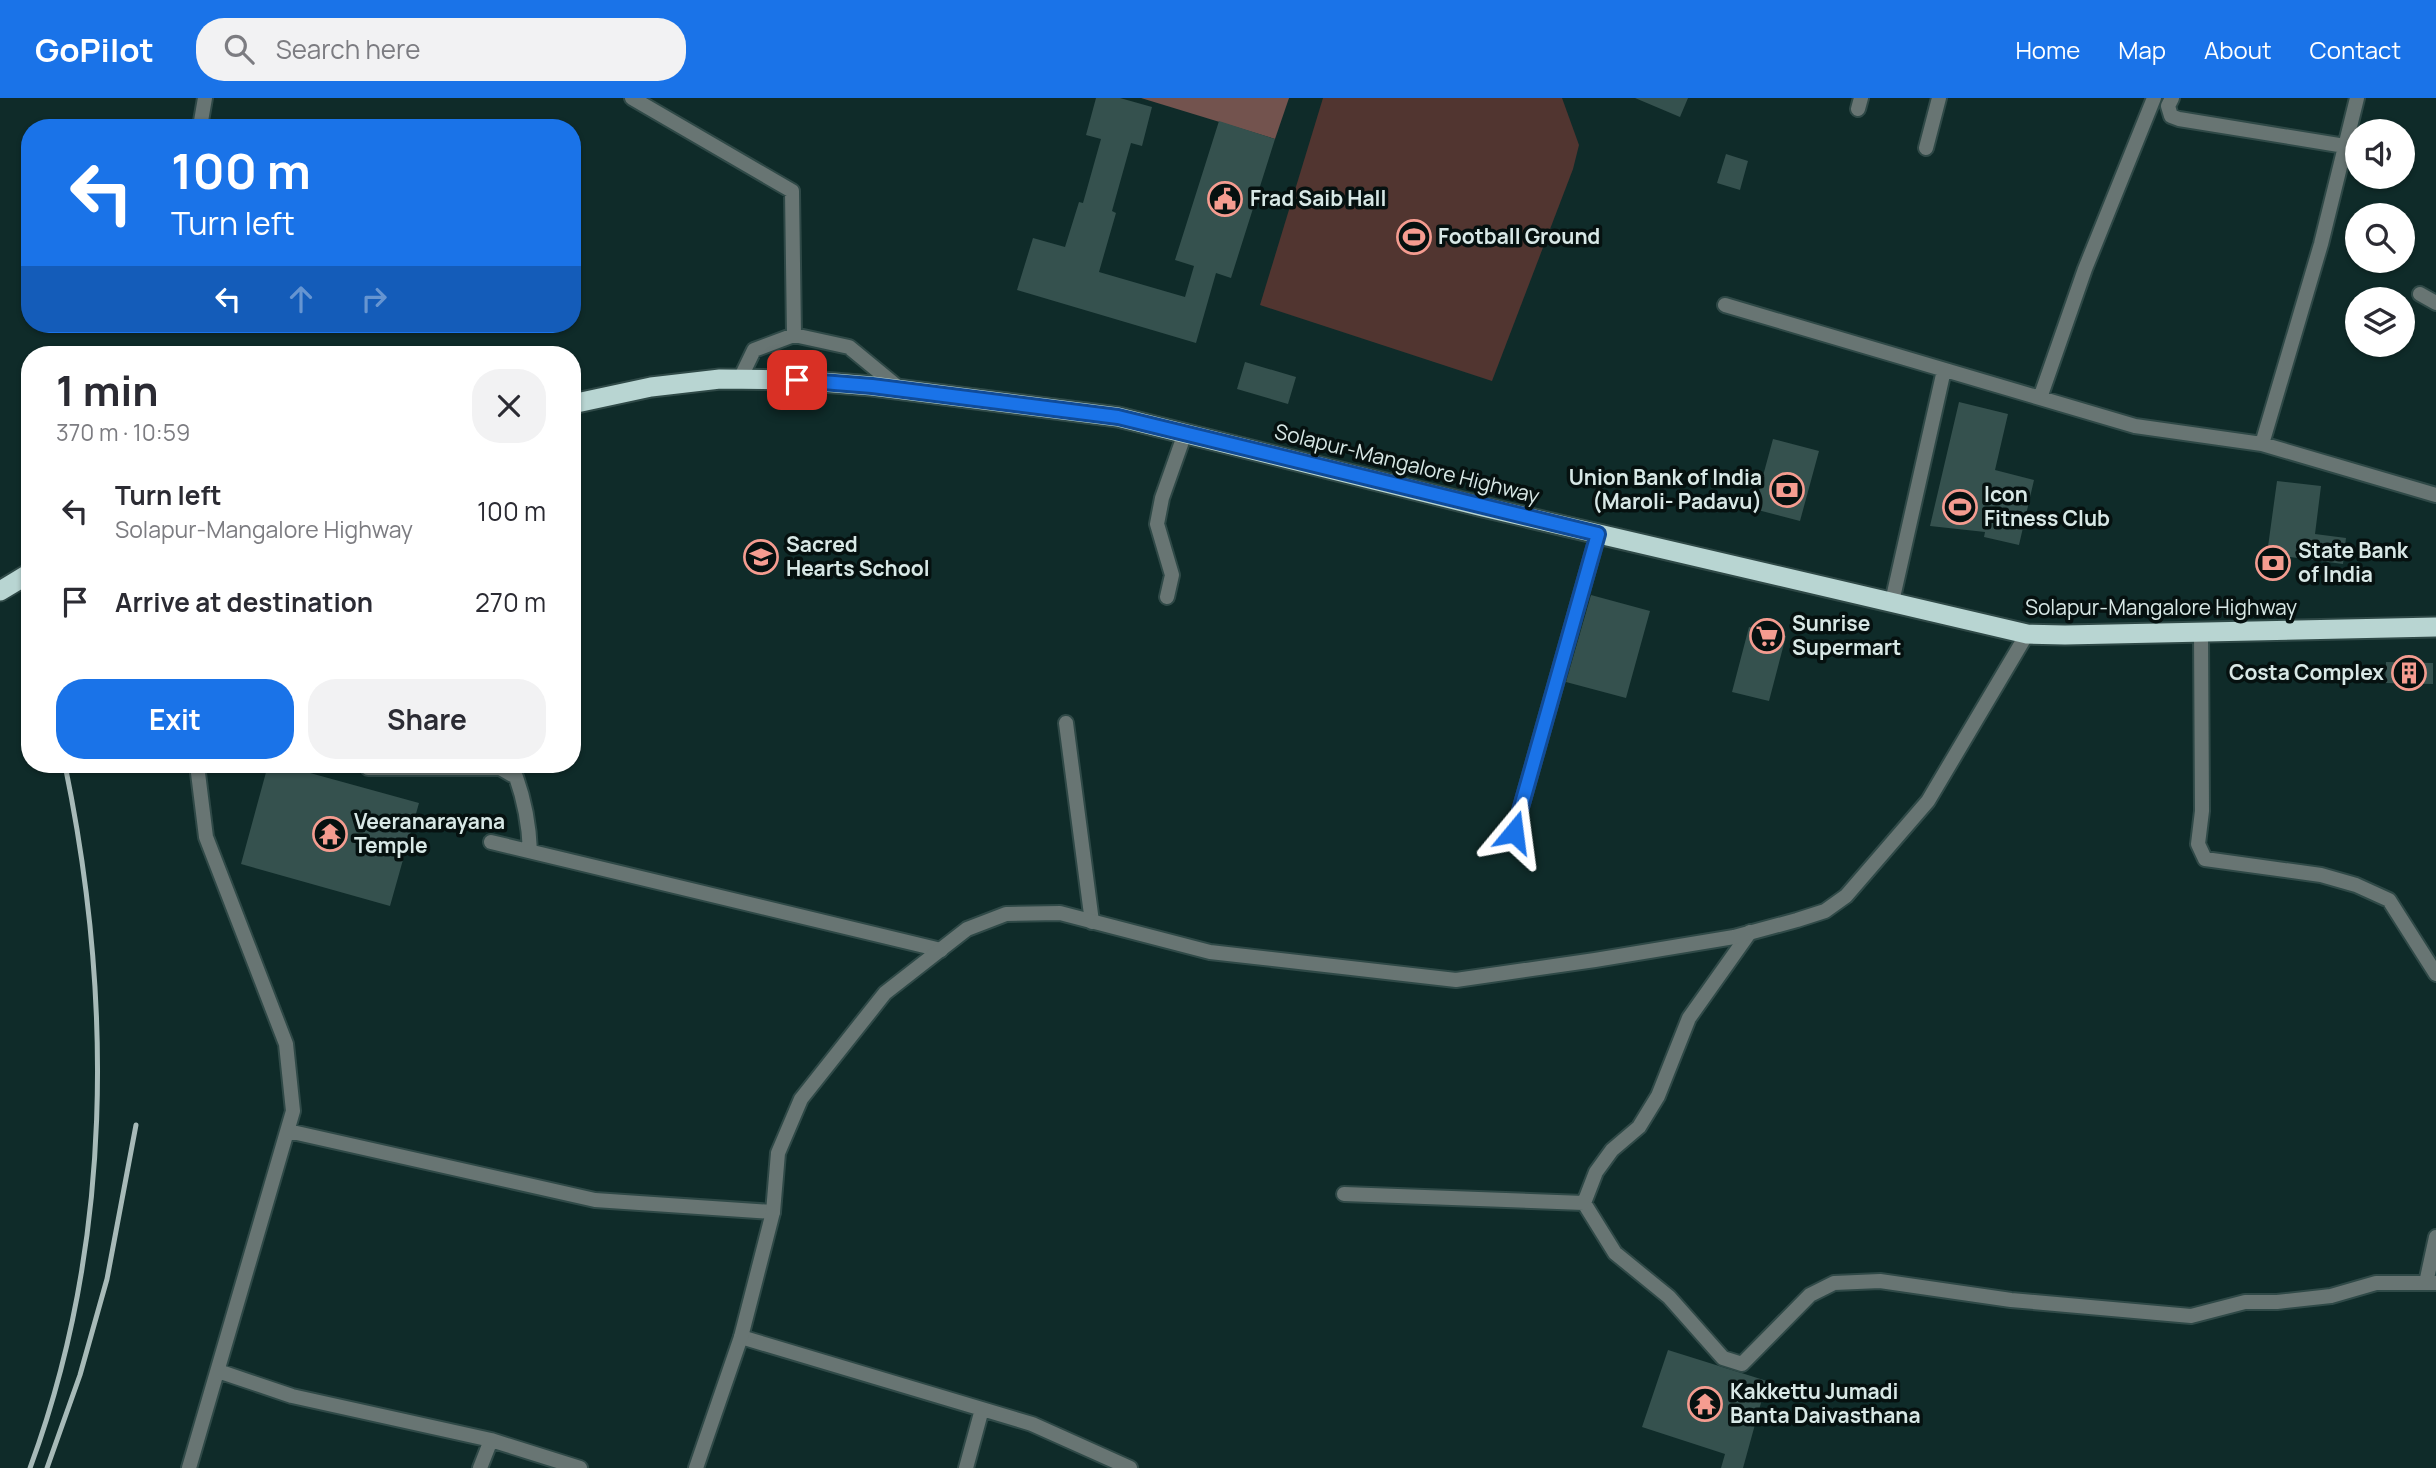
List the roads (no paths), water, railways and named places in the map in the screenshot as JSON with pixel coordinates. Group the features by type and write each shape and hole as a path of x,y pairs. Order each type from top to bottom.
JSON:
{"highway":[{"name":"Solapur-Mangalore Highway","path":"581,402 651,387 720,379 797,380 1118,417 1598,534 2027,634 2436,626"},
{"path":"0,591 21,578"}],"street":[{"path":"201,119 205,98"},
{"path":"632,98 792,191 794,335"},
{"path":"1926,148 1940,98"},
{"path":"2040,398 2085,268 2154,98"},
{"path":"2172,98 2168,106 2171,116 2179,119 2345,146 2321,244 2262,444"},
{"path":"2352,119 2357,98"},
{"path":"2420,294 2436,303"},
{"path":"1725,305 2135,426 2262,444 2436,495"},
{"path":"740,379 754,350 794,335 849,347 901,390"},
{"path":"1892,602 1944,370"},
{"path":"1167,597 1172,575 1157,524 1162,498 1185,433"},
{"path":"1514,832 1598,534"},
{"path":"2202,632 2202,811 2198,844 2205,859 2322,875 2356,885 2389,900 2436,974"},
{"path":"696,1468 741,1337 773,1212 778,1153 801,1098 885,993 967,929 1006,914 1060,913 1210,952 1456,980 1734,937 1825,911 1846,896 1928,801 2027,634"},
{"path":"1066,723 1093,922"},
{"path":"189,1468 293,1111 286,1044 206,837 198,773"},
{"path":"509,773 516,777 529,824 530,851"},
{"path":"491,842 941,950"},
{"path":"1584,1203 1596,1172 1612,1150 1639,1127 1658,1096 1689,1018 1750,932"},
{"path":"288,1131 596,1199 773,1212"},
{"path":"1344,1194 1584,1203"},
{"path":"1584,1203 1615,1253 1669,1297 1723,1358 1742,1364 1810,1295 1834,1283 1881,1281 2011,1300 2192,1316 2245,1302 2277,1302 2331,1296 2376,1283 2431,1283 2436,1237"},
{"path":"741,1337 1032,1424 1130,1468"},
{"path":"218,1371 292,1396 491,1440 580,1468"},
{"path":"966,1468 982,1409"},
{"path":"480,1468 491,1440"}],"railway":[{"path":"30,1468 57,1383 77,1296 90,1208 97,1120 97,1030 91,942 81,853 66,773"},
{"path":"47,1468 80,1375 107,1279 136,1125"}],"place":[{"name":"Frad Saib Hall","path":"1225,199"},
{"name":"Football Ground","path":"1414,237"},
{"name":"Union Bank of India (Maroli- Padavu)","path":"1787,490"},
{"name":"Icon Fitness Club","path":"1960,507"},
{"name":"Sacred Hearts School","path":"761,557"},
{"name":"State Bank of India","path":"2273,563"},
{"name":"Sunrise Supermart","path":"1767,636"},
{"name":"Costa Complex","path":"2409,673"},
{"name":"Veeranarayana Temple","path":"330,834"},
{"name":"Kakkettu Jumadi Banta Daivasthana","path":"1705,1404"}]}
